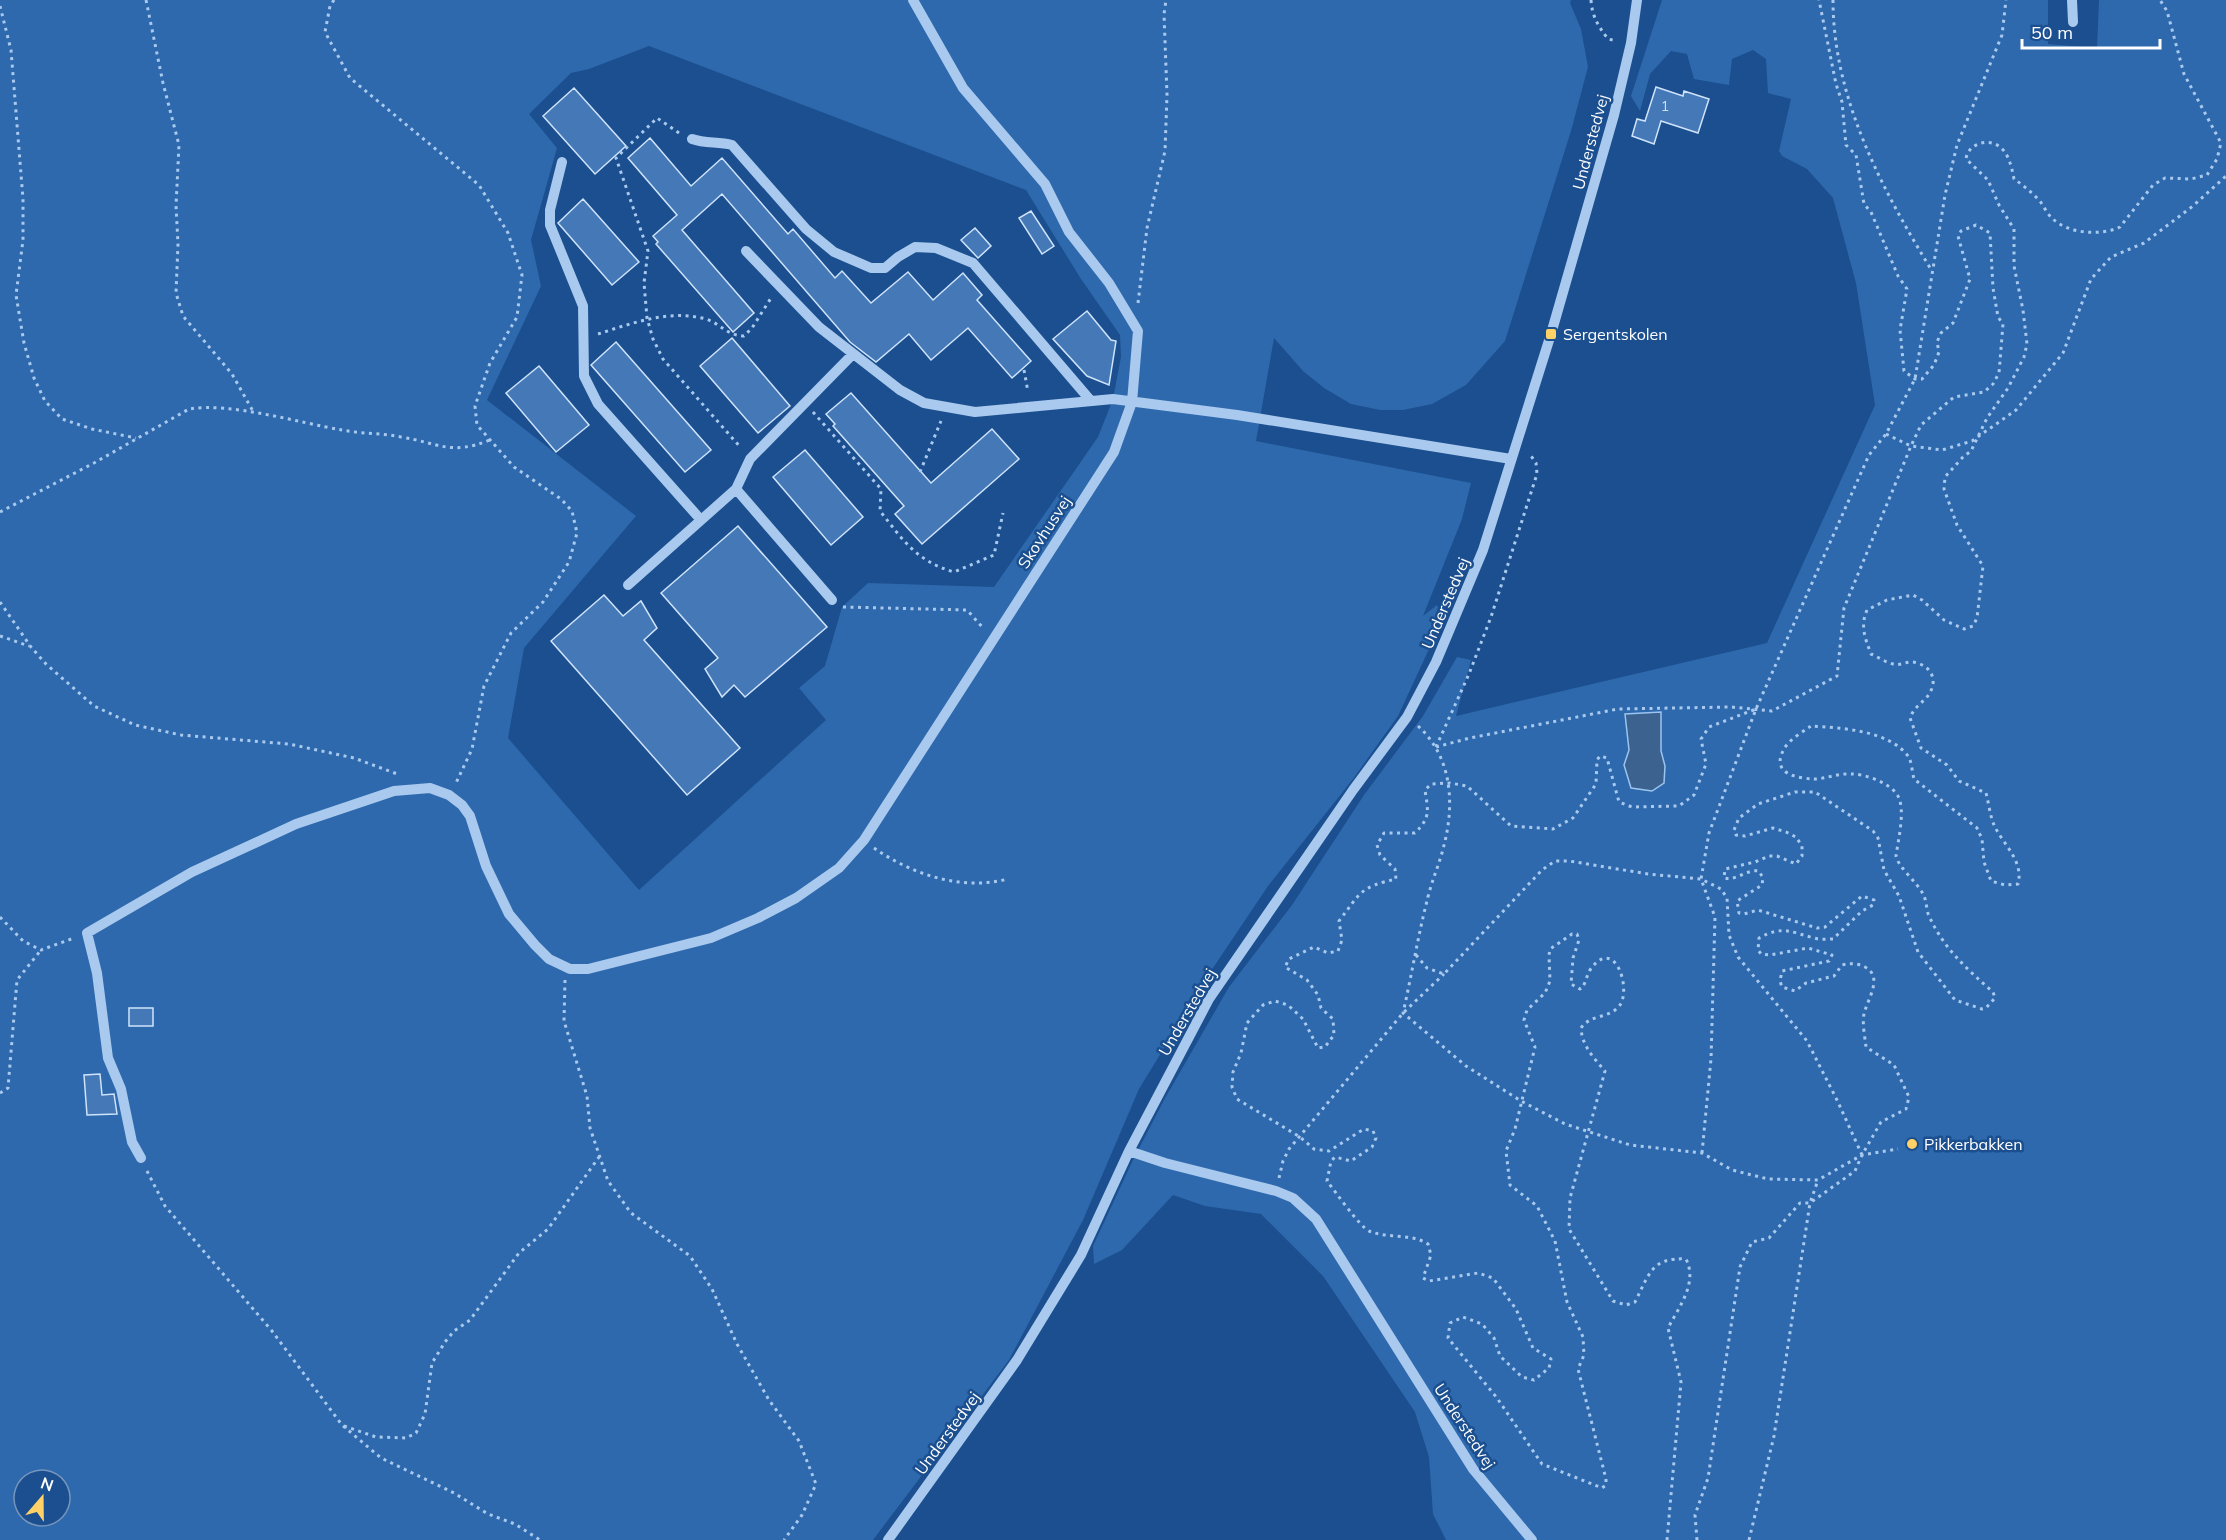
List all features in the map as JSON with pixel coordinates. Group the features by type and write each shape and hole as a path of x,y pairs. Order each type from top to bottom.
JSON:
{"street":[{"path":"913,0 963,88 1046,184 1069,232 1109,283 1124,312 1138,331"},
{"name":"Understedvej","path":"888,1540 1017,1360 1081,1255 1129,1151 1209,999 1353,790 1407,717 1436,662 1483,550 1551,334 1611,126 1631,43 1637,0"},
{"path":"2072,0 2073,22"},
{"path":"692,139 705,143 718,141 732,145 817,240 834,252 859,264 871,268 885,268 898,256 915,246 936,248 973,263 1091,401"},
{"path":"562,162 550,210 550,225 583,306 584,376 597,404 701,520"},
{"path":"746,251 819,327 852,355 879,372 900,390 924,403 975,412 1113,399 1237,415 1511,459"},
{"name":"Skovhusvej","path":"570,969 588,969 711,938 758,918 796,898 839,868 864,840 1114,452 1132,402 1138,331"},
{"path":"628,585 736,489 750,459 852,355"},
{"path":"736,489 832,600"},
{"path":"141,1158 132,1142 121,1089 108,1058 98,973 87,933 192,872 296,824 394,791 430,788 450,795 470,816 486,866 508,914 549,958 570,969"},
{"name":"Understedvej","path":"1129,1151 1166,1163 1276,1191 1293,1198 1316,1219 1473,1469 1533,1540"}],"path":[{"path":"146,0 163,83 179,145 176,293 183,316 232,374 254,413"},
{"path":"334,0 330,6 325,32 350,78 479,185 508,233 522,274 517,317 490,363 475,406 477,425 514,467 561,500 572,511 577,533 569,562 543,602 511,633 484,686 472,749 450,795"},
{"path":"1138,331 1138,302 1147,228 1165,151 1167,95 1164,15 1166,0"},
{"path":"1591,0 1592,12 1598,26 1608,39 1631,43"},
{"path":"1436,747 1470,738 1618,709 1731,707 1772,711 1837,676 1844,608 1921,425 1953,397 1984,392 1993,384 1999,373 2003,324 1998,317 1993,288 1989,233 1976,225 1961,231 1958,236 1970,279 1953,323 1941,333 1937,342 1939,352 1934,365 1922,379 1915,379 1904,371 1900,330 1907,290 1898,276 1871,212 1864,204 1856,154 1846,145 1842,102 1836,84 1819,0"},
{"path":"1833,0 1833,24 1841,78 1867,148 1905,226 1933,273"},
{"path":"1702,1153 1711,1059 1715,917 1701,879 1708,832 1756,709 1869,455 1886,434 1915,379 1945,195 1957,145 2002,35 2006,0"},
{"path":"1697,1540 1695,1515 1708,1478 1740,1267 1752,1242 1769,1238 1800,1203 1810,1203 1855,1171 1881,1122 1906,1109 1909,1097 1894,1065 1866,1047 1863,1016 1874,987 1873,974 1869,969 1858,964 1842,965 1834,976 1806,983 1795,991 1788,990 1782,987 1780,981 1782,971 1829,962 1832,955 1808,948 1770,955 1761,954 1758,950 1759,938 1772,931 1793,930 1816,939 1833,939 1862,910 1873,905 1874,900 1862,896 1825,927 1817,928 1758,910 1739,913 1737,901 1762,885 1763,878 1759,871 1753,870 1730,879 1724,878 1725,869 1769,856 1777,856 1796,864 1801,860 1802,846 1796,837 1773,828 1746,836 1736,835 1734,830 1739,818 1758,804 1796,792 1815,792 1873,831 1878,838 1884,870 1899,896 1918,952 1955,1000 1982,1009 1986,1008 1995,998 1993,992 1953,956 1928,914 1923,894 1908,872 1897,862 1902,813 1896,794 1879,781 1852,773 1817,779 1789,776 1783,770 1780,760 1784,748 1811,726 1856,730 1896,743 1910,758 1914,779 1977,828 1982,838 1984,862 1991,881 2005,885 2018,884 2019,866 1994,825 1986,794 1959,781 1947,765 1922,748 1910,718 1918,703 1927,698 1933,686 1933,675 1927,667 1912,662 1894,665 1871,654 1863,633 1863,619 1867,610 1887,600 1912,595 1922,600 1944,620 1964,629 1973,626 1977,618 1983,566 1957,525 1944,489 1945,477 1963,457 1971,452 1987,418 2008,388 2019,367 2024,357 2026,344 2023,310 2014,266 2014,228 1999,205 1988,180 1966,159 1967,153 1975,145 1984,142 1996,144 2003,150 2012,166 2013,178 2040,202 2051,218 2059,224 2086,233 2120,227 2153,184 2165,178 2191,178 2206,175 2217,159 2221,143 2184,74 2167,11 2160,0"},
{"path":"0,6 11,50 23,200 23,240 16,295 24,343 34,378 45,401 62,419 92,429 138,438"},
{"path":"692,139 657,118 616,158 648,251 644,283 647,318 653,339 663,358 750,459"},
{"path":"1886,434 1911,446 1942,450 1972,441 2016,410 2063,353 2091,279 2111,256 2144,243 2193,206 2226,176"},
{"path":"583,339 647,318 675,315 708,320 732,335 744,336 752,328 778,286"},
{"path":"1024,370 1031,405"},
{"path":"805,402 881,489 880,511 907,545 933,566 954,572 994,555 1003,513"},
{"path":"0,512 189,409 202,406 254,413 344,431 403,437 448,449 476,446 490,440"},
{"path":"920,472 947,408"},
{"path":"1436,747 1469,674 1491,617 1537,474 1536,463 1518,437"},
{"path":"0,602 31,647 46,664 94,706 135,725 181,735 289,744 354,758 404,776"},
{"path":"842,607 967,610 993,639"},
{"path":"0,636 31,647"},
{"path":"1667,1540 1682,1382 1668,1328 1690,1286 1690,1268 1686,1259 1670,1258 1654,1266 1635,1302 1626,1305 1613,1301 1569,1229 1570,1198 1605,1071 1591,1055 1582,1037 1581,1028 1591,1018 1605,1016 1620,1005 1625,992 1619,966 1615,961 1608,958 1592,966 1580,989 1571,984 1573,958 1579,940 1577,934 1572,934 1550,949 1548,955 1550,981 1545,993 1527,1010 1524,1020 1535,1047 1515,1129 1506,1150 1510,1185 1537,1206 1555,1241 1567,1302 1583,1337 1584,1355 1578,1369 1606,1479 1606,1485 1602,1488 1542,1464 1497,1398 1448,1338 1450,1323 1463,1317 1482,1324 1494,1338 1500,1356 1522,1377 1534,1380 1549,1368 1551,1359 1533,1348 1516,1309 1494,1278 1478,1273 1429,1281 1423,1278 1431,1255 1428,1244 1421,1239 1384,1235 1367,1230 1327,1181 1331,1161 1335,1157 1351,1161 1372,1147 1376,1138 1373,1131 1364,1129 1329,1151 1314,1149 1300,1137 1238,1099 1232,1087 1233,1072 1241,1053 1246,1023 1263,1005 1275,1001 1288,1005 1303,1018 1318,1048 1325,1047 1334,1035 1333,1019 1321,1008 1318,995 1308,980 1285,967 1289,959 1314,947 1328,953 1338,951 1342,940 1339,921 1362,890 1373,884 1396,879 1395,868 1380,855 1377,845 1384,833 1415,833 1426,822 1428,811 1425,790 1431,784 1450,783 1467,786 1511,826 1553,829 1573,818 1596,784 1597,760 1600,756 1607,758 1620,802 1632,807 1679,806 1694,795 1706,764 1701,740 1709,727 1756,709"},
{"path":"1403,1013 1428,897 1444,846 1450,801 1450,783 1436,747 1407,717"},
{"path":"864,840 899,864 923,874 961,883 988,885 1008,879"},
{"path":"1276,1191 1283,1161 1289,1149 1403,1013 1444,974 1542,870 1555,861 1701,879 1721,889 1726,898 1729,935 1738,957 1807,1041 1862,1155"},
{"path":"0,917 23,941 41,950"},
{"path":"0,1093 8,1088 17,980 41,950 87,933"},
{"path":"1416,955 1427,968 1444,974"},
{"path":"570,969 564,983 564,1021 587,1096 590,1128 608,1181 631,1213 690,1256 712,1289 737,1344 769,1400 799,1441 816,1484 802,1515 784,1540"},
{"path":"1403,1013 1466,1066 1521,1101 1565,1124 1630,1145 1702,1153 1732,1170 1768,1179 1818,1180 1862,1155 1898,1149"},
{"path":"342,1425 376,1437 406,1438 416,1433 425,1414 432,1363 445,1342 454,1331 470,1320 519,1253 548,1229 599,1157"},
{"path":"141,1158 165,1206 272,1331 342,1425 381,1458 454,1493 489,1515 515,1524 540,1540"},
{"path":"1749,1540 1774,1436 1810,1203 1818,1180"}],"shaded area":[{"path":"0,0 1571,0 1570,3 1581,29 1588,67 1571,131 1505,341 1466,385 1432,404 1403,410 1380,410 1351,404 1324,388 1303,371 1274,338 1256,441 1471,483 1462,519 1423,616 1437,605 1443,619 1398,716 1353,779 1268,886 1213,968 1139,1089 1083,1220 1009,1360 873,1540 0,1540","holes":["649,46 1026,190 1081,279 1120,335 1121,357 1113,399 1098,437 994,587 868,583 842,607 825,666 799,688 826,720 639,890 508,738 524,648 636,516 487,400 541,286 531,240 557,148 529,114 571,73 589,69"]},
{"path":"1662,0 2048,0 2048,44 2097,48 2099,0 2226,0 2226,1540 1446,1540 1433,1514 1429,1457 1415,1412 1323,1276 1261,1214 1205,1206 1173,1195 1122,1250 1094,1264 1093,1246 1133,1160 1164,1100 1229,987 1292,905 1364,795 1423,716 1457,657 1471,660 1456,716 1767,643 1875,405 1856,283 1833,198 1807,169 1782,156 1779,151 1791,99 1768,93 1766,59 1753,50 1732,59 1729,85 1694,79 1687,54 1671,51 1650,74 1640,111 1631,96"},
{"path":"1661,712 1664,783 1652,791 1631,788 1624,765 1629,750 1625,714"}],"building":[{"path":"1656,87 1683,96 1684,91 1709,99 1698,133 1661,121 1654,144 1632,136 1637,119 1645,121"},
{"path":"574,88 626,146 595,174 543,116"},
{"path":"650,138 691,186 722,158 788,234 793,229 835,278 842,271 871,303 908,272 933,300 963,273 982,295 977,300 1031,361 1012,378 968,328 931,360 909,334 876,362 850,342 722,194 682,230 754,313 733,332 656,244 658,242 653,236 677,215 628,158"},
{"path":"583,199 639,262 612,285 558,223"},
{"path":"1031,211 1054,246 1042,254 1019,218"},
{"path":"975,228 991,246 978,258 961,240"},
{"path":"1087,311 1111,340 1116,341 1109,385 1087,376 1053,339"},
{"path":"732,338 790,406 758,433 700,366"},
{"path":"616,342 711,450 685,472 591,365"},
{"path":"539,366 589,425 556,452 506,393"},
{"path":"851,393 931,483 992,429 1019,459 922,544 895,514 904,506 833,426 835,424 826,414"},
{"path":"805,450 863,517 831,545 773,477"},
{"path":"738,526 827,627 745,697 734,685 722,697 705,669 718,658 661,593"},
{"path":"604,595 623,616 641,601 657,628 644,640 740,748 687,795 551,641"},
{"path":"129,1008 153,1008 153,1026 129,1026"},
{"path":"100,1074 102,1095 114,1094 117,1114 87,1115 84,1075"}],"place":[{"name":"Sergentskolen","path":"1551,334"},
{"name":"Pikkerbakken","path":"1912,1144"}]}
